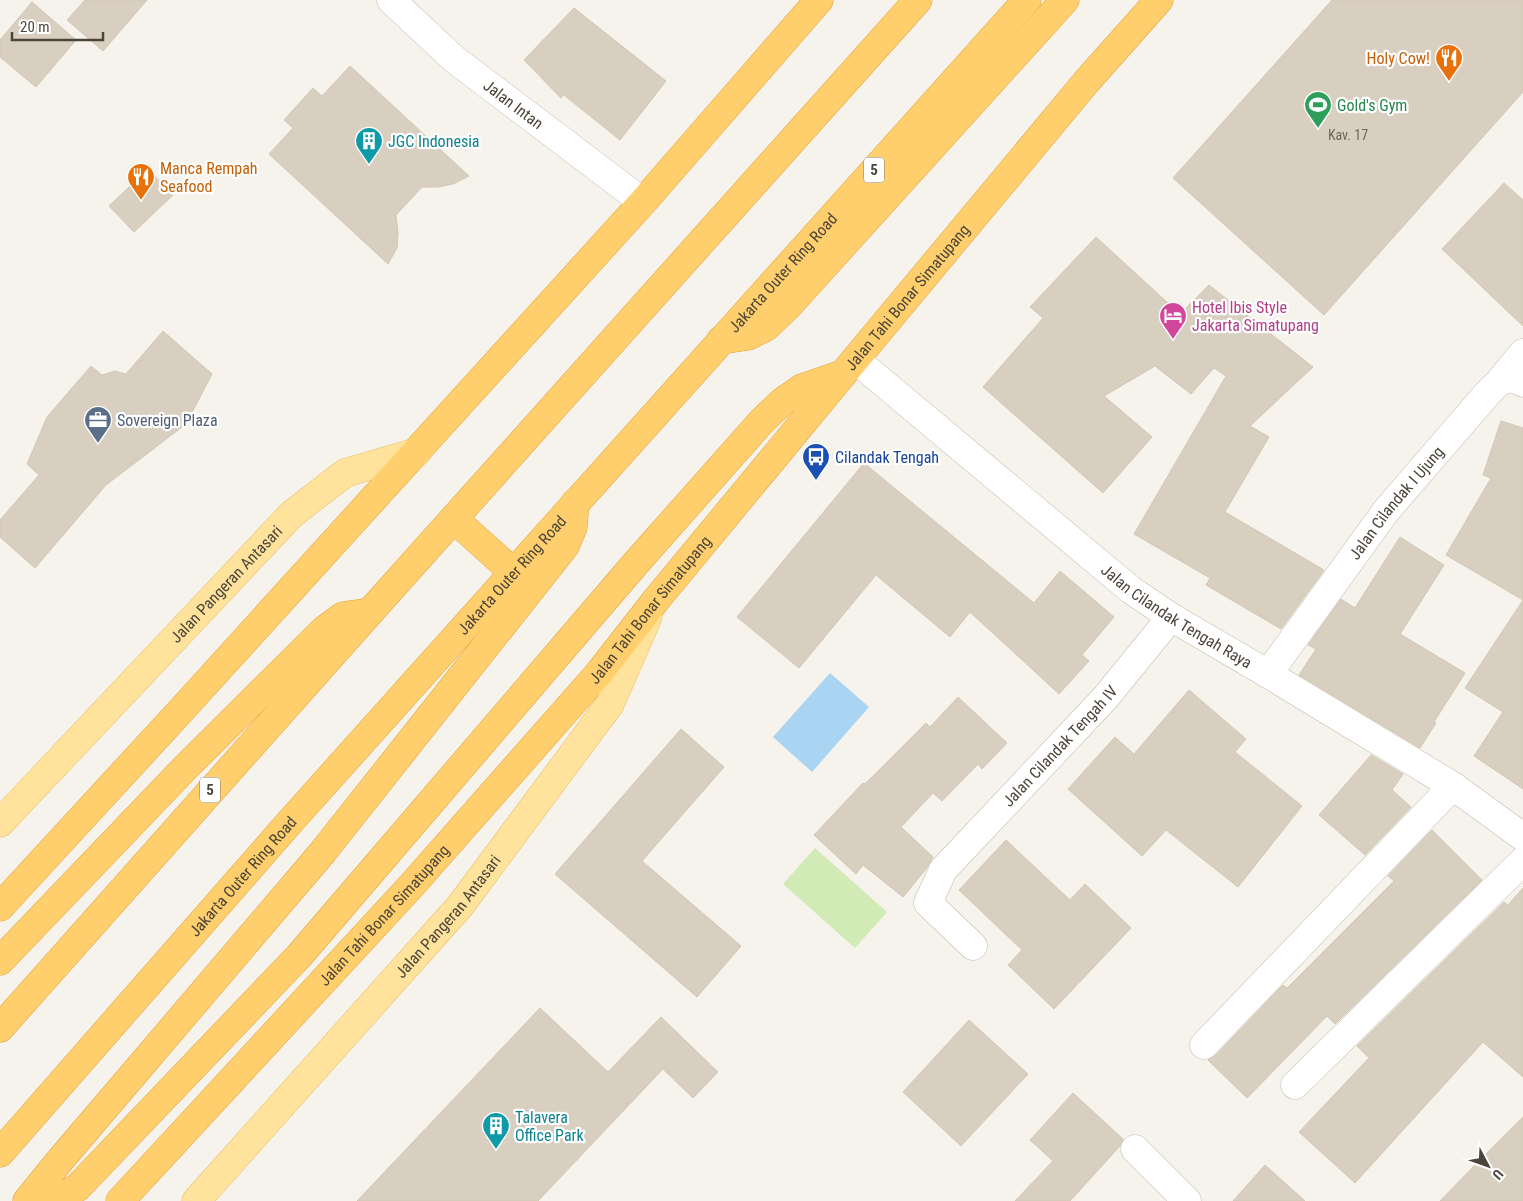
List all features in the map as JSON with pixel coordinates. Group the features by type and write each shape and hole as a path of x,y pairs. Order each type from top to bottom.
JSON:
{"highway":[{"path":"0,907 643,202 819,0"},
{"name":"5","path":"0,1028 918,0"},
{"name":"Jakarta Outer Ring Road","path":"0,1153 197,927 513,572 1027,0"},
{"path":"721,340 748,336 766,327 783,311 1065,0"},
{"name":"Jalan Tahi Bonar Simatupang","path":"120,1201 412,885 599,672 656,600 849,367 1087,82 1159,0"},
{"path":"29,1199 62,1198 78,1187 299,956 636,563 761,422 782,402 802,388 849,367"},
{"path":"29,1199 68,1150 322,853 565,546 573,526 575,503"},
{"path":"454,519 513,572"},
{"path":"0,961 212,740 324,630 342,616 370,612"}],"main road":[{"name":"Jalan Pangeran Antasari","path":"0,823 292,514 345,474 417,452"},
{"name":"Jalan Pangeran Antasari","path":"196,1201 460,906 610,704 656,600"}],"street":[{"name":"Jalan Intan","path":"391,0 454,59 643,202"},
{"name":"Jalan Cilandak I Ujung","path":"1268,674 1386,511 1480,401 1512,382 1523,352"},
{"name":"Jalan Cilandak Tengah Raya","path":"849,367 1123,584 1171,617 1453,786 1523,837"},
{"name":"Jalan Cilandak Tengah IV","path":"974,946 928,903 943,870 1106,697 1171,617"},
{"path":"1204,1045 1453,786"},
{"path":"1296,1085 1523,860"},
{"path":"1135,1149 1187,1201"}],"green space":[{"path":"815,848 887,912 855,948 783,884"}],"water":[{"path":"830,673 869,707 812,772 773,737"}],"building":[{"path":"85,0 147,0 103,51 67,20"},
{"path":"1332,0 1523,0 1523,92 1324,315 1173,178"},
{"path":"32,2 76,40 36,87 0,57 0,40"},
{"path":"574,8 666,81 620,140 564,95 561,98 524,60"},
{"name":"JGC Indonesia","path":"350,66 469,176 453,184 438,187 422,187 396,215 397,248 388,264 269,154 293,128 284,120 313,88 322,96"},
{"name":"Manca Rempah Seafood","path":"148,169 173,195 134,232 109,206"},
{"path":"1504,183 1523,200 1523,326 1442,249"},
{"path":"1096,237 1180,314 1209,285 1313,367 1250,426 1269,437 1225,512 1324,570 1281,629 1206,585 1210,578 1134,534 1226,376 1214,368 1191,394 1155,366 1104,396 1152,437 1103,493 983,387 1043,318 1030,307"},
{"name":"Sovereign Plaza","path":"163,331 212,374 186,424 106,485 35,568 0,537 0,520 39,475 27,464 47,417 91,366 102,375 115,371 126,374"},
{"path":"1501,421 1523,428 1523,600 1446,555 1491,478 1483,475"},
{"path":"864,463 1034,603 1060,571 1114,617 1082,655 1089,661 1059,694 970,612 950,637 876,575 799,668 737,617"},
{"path":"1400,537 1444,565 1400,634 1465,673 1420,748 1299,675 1316,649 1308,645 1341,599 1355,608"},
{"path":"1523,600 1523,789 1474,756 1503,712 1465,688"},
{"path":"1189,690 1246,739 1235,752 1302,806 1238,887 1166,830 1142,856 1068,789 1115,737 1134,754"},
{"path":"958,697 1007,743 982,769 978,764 942,801 933,793 901,827 933,857 926,869 903,897 863,865 856,874 814,835 863,783 865,784 926,723 930,727"},
{"path":"681,729 724,767 642,861 741,946 697,997 555,874"},
{"path":"1371,755 1403,774 1392,790 1411,807 1365,855 1319,815"},
{"path":"1432,830 1482,880 1335,1024 1327,1016 1247,1098 1208,1060 1215,1056 1283,985 1287,988 1394,881 1388,876"},
{"path":"1006,840 1070,900 1085,884 1131,928 1054,1009 1008,965 1022,950 959,890"},
{"path":"1523,888 1523,1077 1483,1042 1355,1183 1299,1132 1369,1058 1357,1046 1504,902 1508,905"},
{"name":"Talavera Office Park","path":"540,1008 608,1072 661,1017 718,1072 693,1098 663,1069 538,1201 357,1201"},
{"path":"969,1020 1028,1074 961,1146 903,1092"},
{"path":"1073,1093 1123,1139 1120,1146 1070,1201 1015,1201 1053,1161 1030,1140"},
{"path":"1523,1117 1523,1201 1440,1201 1478,1162"},
{"path":"1265,1165 1305,1201 1233,1201"}],"place":[{"name":"Holy Cow!","path":"1449,82"},
{"name":"Gold's Gym","path":"1318,129"},
{"name":"JGC Indonesia","path":"369,165"},
{"name":"Manca Rempah Seafood","path":"141,201"},
{"name":"Hotel Ibis Style Jakarta Simatupang","path":"1173,340"},
{"name":"Sovereign Plaza","path":"98,444"},
{"name":"Cilandak Tengah","path":"816,481"},
{"name":"Talavera Office Park","path":"496,1150"}]}
